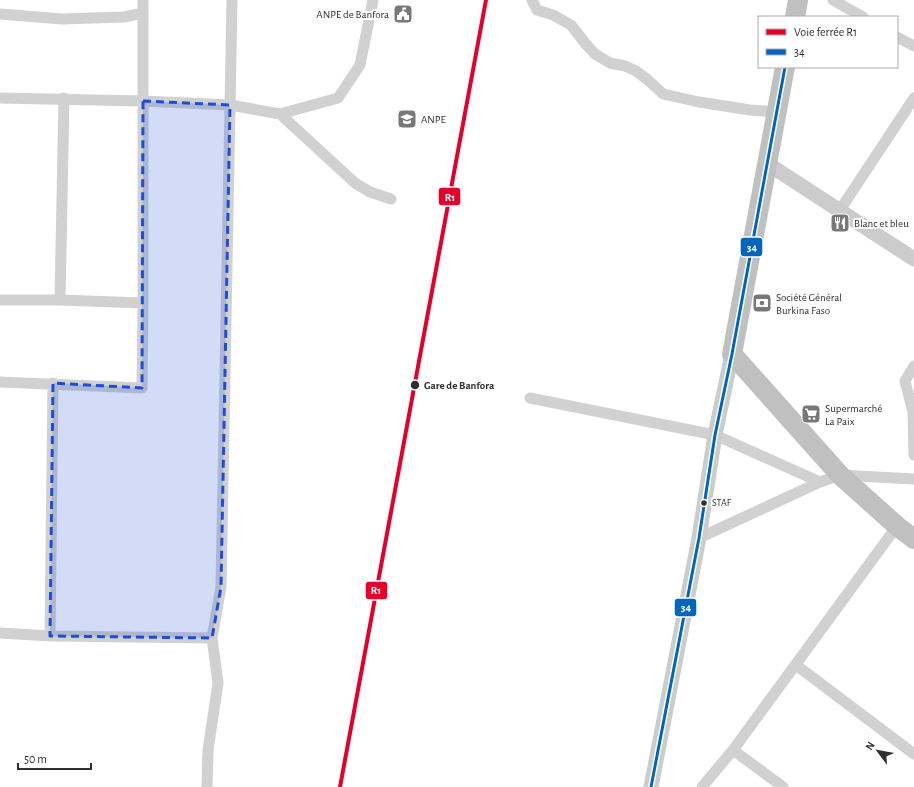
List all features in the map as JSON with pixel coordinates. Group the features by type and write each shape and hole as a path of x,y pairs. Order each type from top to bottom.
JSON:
{"highway":[{"path":"795,16 798,0"},
{"path":"786,68 732,354 840,475 897,526 914,539"}],"main road":[{"path":"768,164 914,259"},
{"path":"651,787 699,538 715,435 732,354"}],"street":[{"path":"0,382 142,388 144,0"},
{"path":"207,787 208,750 218,683 212,638 221,587 232,0"},
{"path":"0,98 64,98 230,105 280,114 338,98 360,65 373,0"},
{"path":"532,0 537,10 553,15 571,25 585,44 595,54 610,63 625,66 636,71 663,94 699,102 750,110 777,112"},
{"path":"833,0 861,16"},
{"path":"0,14 62,20 124,17 143,13"},
{"path":"898,38 914,46"},
{"path":"60,300 64,98"},
{"path":"840,210 914,98"},
{"path":"280,114 355,183 370,192 391,199"},
{"path":"0,300 60,300 143,304"},
{"path":"914,366 905,381 914,412 914,455"},
{"path":"50,636 54,384"},
{"path":"530,398 715,435 820,482"},
{"path":"699,538 820,482 840,475 914,479"},
{"path":"702,787 733,750 897,526"},
{"path":"0,633 50,636 212,638"},
{"path":"796,665 914,754"},
{"path":"733,750 783,787"}],"highlighted area":[{"path":"143,101 230,105 221,587 212,638 50,636 53,383 142,388"}],"rail line":[{"name":"R1","path":"340,787 486,0"}],"transit line":[{"name":"34","path":"651,787 699,538 715,435 732,354 785,68"}],"place":[{"name":"ANPE de Banfora","path":"403,14"},
{"name":"ANPE","path":"407,119"},
{"name":"Blanc et bleu","path":"840,223"},
{"name":"Société Général Burkina Faso","path":"762,303"},
{"name":"Gare de Banfora","path":"415,385"},
{"name":"Supermarché La Paix","path":"811,414"},
{"name":"STAF","path":"704,503"}]}
